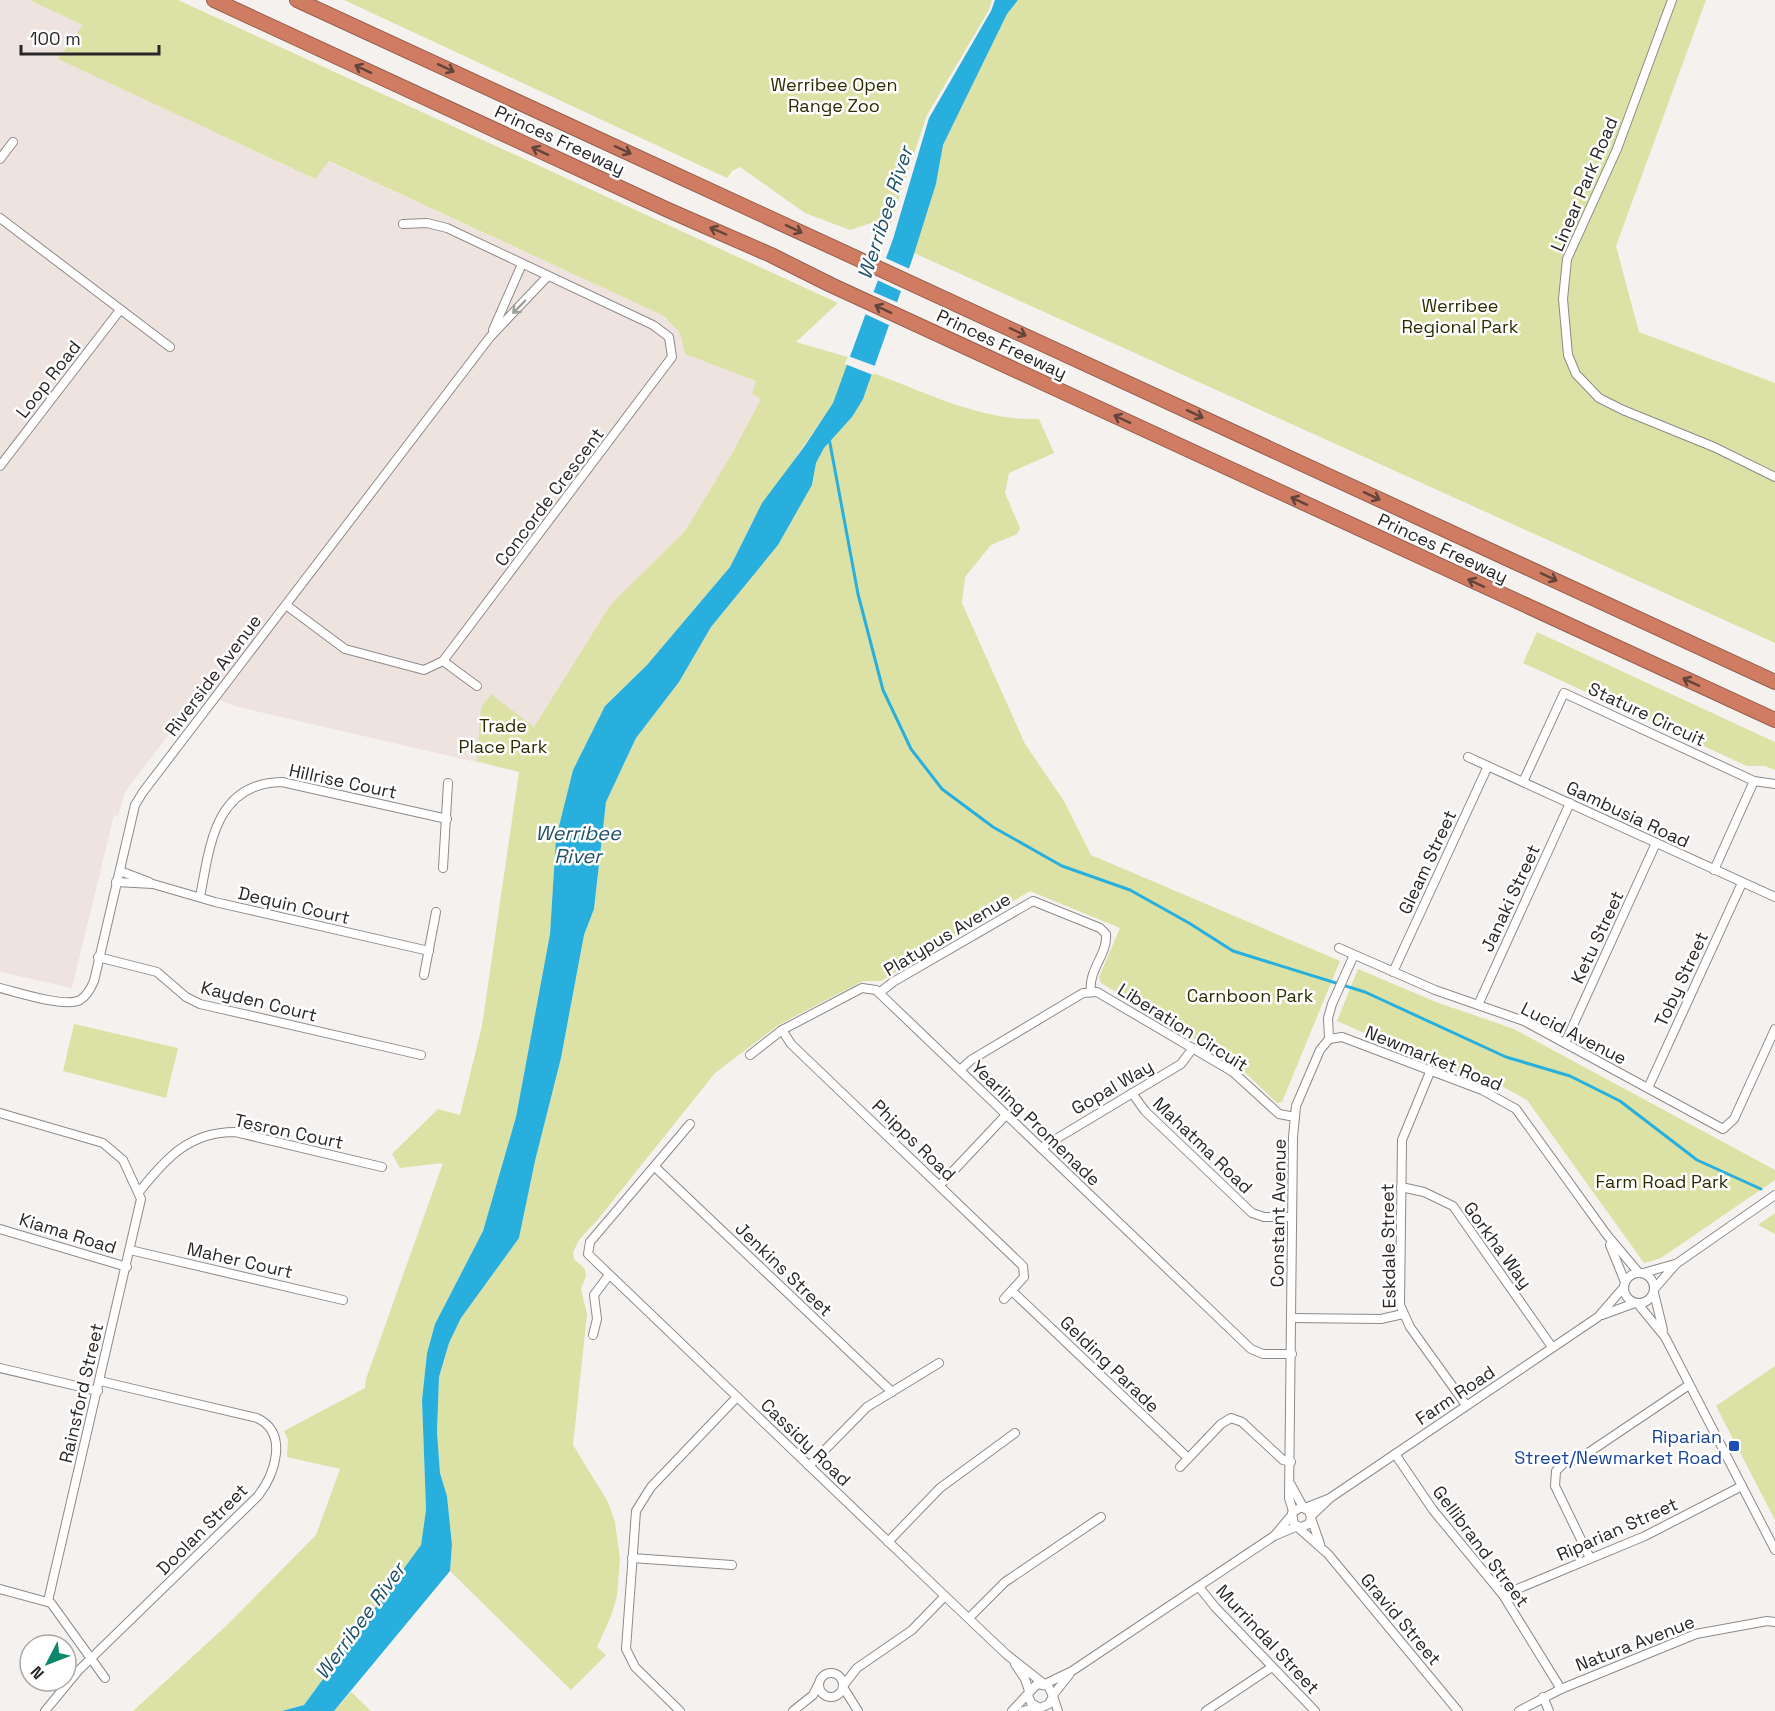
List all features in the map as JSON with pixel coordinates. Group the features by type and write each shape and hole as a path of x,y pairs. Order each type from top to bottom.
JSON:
{"highway":[{"name":"Princes Freeway","path":"214,0 1775,720"},
{"name":"Princes Freeway","path":"297,0 1775,682"}],"street":[{"name":"Linear Park Road","path":"1672,0 1617,148 1567,259 1563,299 1568,355 1576,374 1599,398 1714,447 1775,477"},
{"path":"0,159 13,142"},
{"path":"0,218 170,347"},
{"name":"Concorde Crescent","path":"403,224 427,223 447,228 661,330 669,337 672,357 443,661"},
{"name":"Riverside Avenue","path":"490,337 522,264"},
{"name":"Riverside Avenue","path":"0,988 63,1002 79,1000 89,991 94,981 135,805 143,792 490,337 548,276"},
{"name":"Loop Road","path":"0,466 120,310"},
{"path":"286,604 338,644 354,652 424,669 435,667 443,661 477,686"},
{"name":"Stature Circuit","path":"1523,782 1564,693 1754,781 1775,784"},
{"name":"Gambusia Road","path":"1468,757 1775,897"},
{"name":"Gleam Street","path":"1393,972 1488,766"},
{"path":"1714,870 1754,781"},
{"name":"Hillrise Court","path":"200,897 220,817 237,796 254,786 282,782 447,819"},
{"path":"443,868 448,783"},
{"name":"Janaki Street","path":"1478,1005 1570,804"},
{"name":"Ketu Street","path":"1565,1043 1656,843"},
{"name":"Dequin Court","path":"120,871 153,884 200,897 429,951"},
{"name":"Dequin Court","path":"117,882 153,884"},
{"name":"Toby Street","path":"1648,1089 1742,883"},
{"name":"Platypus Avenue","path":"879,993 892,982 1033,901 1100,928 1106,934 1106,942 1092,975 1091,991"},
{"path":"424,975 436,912"},
{"name":"Lucid Avenue","path":"1339,948 1393,972 1524,1021 1723,1129 1734,1119 1775,1029"},
{"path":"1329,1039 1328,1018 1354,955"},
{"name":"Kayden Court","path":"98,957 157,972 168,979 186,997 200,1004 421,1055"},
{"path":"750,1055 782,1030 862,988 871,987 879,993"},
{"name":"Liberation Circuit","path":"960,1071 971,1060 1083,993 1091,991 1104,995 1233,1072 1273,1110 1295,1117"},
{"name":"Yearling Promenade","path":"879,993 1251,1349 1263,1354 1292,1354"},
{"name":"Phipps Road","path":"782,1030 791,1044 1018,1262 1025,1272 1024,1278 1012,1291"},
{"name":"Newmarket Road","path":"1329,1039 1342,1037 1482,1090 1516,1109 1607,1235 1640,1273"},
{"name":"Constant Avenue","path":"1292,1514 1289,1498 1292,1462 1292,1217 1295,1117 1296,1106 1320,1050 1329,1039"},
{"name":"Gopal Way","path":"1041,1148 1181,1064 1193,1048"},
{"name":"Eskdale Street","path":"1430,1072 1402,1140 1400,1305 1403,1314 1466,1406"},
{"name":"Mahatma Road","path":"1132,1093 1145,1111 1252,1213 1264,1217 1292,1217"},
{"path":"0,1113 103,1143 123,1160 139,1192"},
{"path":"940,1185 1006,1115"},
{"path":"656,1167 690,1124"},
{"name":"Tesron Court","path":"139,1192 170,1157 191,1142 214,1132 235,1132 382,1167"},
{"name":"Cassidy Road","path":"656,1167 590,1242 587,1250 609,1275 1006,1654 1045,1684"},
{"name":"Jenkins Street","path":"656,1167 892,1392"},
{"name":"Gorkha Way","path":"1401,1187 1424,1192 1453,1206 1552,1347"},
{"name":"Rainsford Street","path":"48,1601 130,1250 141,1199 139,1192"},
{"path":"1636,1303 1646,1302 1676,1264 1775,1195"},
{"name":"Kiama Road","path":"0,1228 126,1267"},
{"name":"Newmarket Road","path":"1607,1235 1624,1285"},
{"name":"Maher Court","path":"130,1250 343,1300"},
{"path":"1665,1337 1636,1303 1626,1297 1624,1285 1630,1275 1676,1264"},
{"path":"1640,1273 1651,1278 1665,1337 1775,1551"},
{"path":"593,1335 597,1319 594,1295 609,1275"},
{"name":"Farm Road","path":"1598,1317 1624,1285"},
{"path":"1004,1299 1012,1291"},
{"name":"Gelding Parade","path":"1012,1291 1188,1458"},
{"name":"Farm Road","path":"1311,1517 1330,1498 1552,1347 1598,1317 1636,1303"},
{"path":"1292,1318 1380,1319 1403,1314"},
{"path":"809,1466 867,1407 939,1363"},
{"path":"0,1368 98,1391"},
{"name":"Doolan Street","path":"45,1711 91,1659 258,1496 267,1482 276,1451 273,1433 267,1424 257,1418 100,1381"},
{"path":"1590,1558 1555,1486 1556,1471 1564,1463 1579,1459 1689,1385"},
{"path":"680,1711 635,1667 626,1649 636,1510 641,1499 737,1396"},
{"path":"1180,1467 1221,1424 1231,1418 1242,1422 1283,1460 1292,1462"},
{"path":"888,1542 940,1488 1015,1433"},
{"name":"Gellibrand Street","path":"1395,1454 1432,1510 1503,1595 1561,1689"},
{"path":"1012,1711 1033,1685 1045,1684 1072,1671 1274,1536 1307,1525 1311,1517 1290,1483"},
{"name":"Riparian Street","path":"1503,1595 1646,1536 1742,1486"},
{"name":"Farm Road","path":"1304,1507 1330,1498"},
{"path":"1274,1536 1292,1514 1304,1507"},
{"path":"1292,1514 1294,1524 1300,1527"},
{"path":"969,1618 1005,1582 1101,1517"},
{"name":"Gravid Street","path":"1311,1517 1321,1546"},
{"name":"Gravid Street","path":"1300,1527 1321,1546 1458,1711"},
{"path":"632,1558 732,1565"},
{"name":"Murrindal Street","path":"1199,1587 1315,1711"},
{"path":"0,1589 48,1601 57,1609 105,1678"},
{"path":"804,1704 837,1695 857,1668 912,1630 945,1596"},
{"name":"Natura Avenue","path":"1519,1711 1561,1689 1696,1634 1772,1620"},
{"name":"Cassidy Road","path":"1006,1654 1026,1681 1028,1693"},
{"path":"1206,1711 1272,1667"},
{"path":"793,1711 804,1704 815,1692 823,1676 857,1668"},
{"path":"1023,1711 1042,1709 1049,1704 1072,1671"},
{"path":"833,1673 841,1678 843,1687 857,1710"},
{"path":"819,1683 821,1692 857,1710"},
{"path":"1045,1684 1059,1711"},
{"path":"1028,1693 1031,1703 1042,1709"},
{"path":"1543,1698 1549,1711"}],"shaded area":[{"path":"0,0 29,0 84,25 59,59 314,179 328,161 664,316 680,333 685,354 757,381 762,399 685,531 611,604 519,772 234,706 201,692 125,792 118,816 114,815 72,988 0,972"}],"green space":[{"name":"Trade Place Park","path":"29,0 178,0 838,303 796,342 851,358 833,403 752,522 730,567 647,665 605,706 573,770 556,838 550,934 516,1117 483,1231 435,1324 427,1353 422,1400 426,1510 421,1545 304,1705 282,1711 133,1711 226,1626 316,1535 340,1469 287,1457 288,1440 284,1431 365,1388 366,1379 443,1163 400,1168 392,1154 438,1109 460,1115 482,1026 519,772 477,761 481,708 491,694 534,727 611,604 685,531 733,452 761,399 752,394 756,381 685,354 680,333 664,316 329,161 315,179 58,59 83,25"},
{"name":"Werribee Open Range Zoo","path":"344,0 992,0 989,10 927,115 886,238 874,222 850,230 805,213 740,167 732,171 727,178"},
{"name":"Werribee Regional Park","path":"1018,0 1706,0 1616,246 1639,332 1775,383 1775,643 914,253 936,184 943,145 1007,14"},
{"name":"Carnboon Park","path":"871,372 974,410 995,415 1039,419 1054,453 1009,473 1005,493 1020,528 1017,534 991,545 965,577 962,603 1025,744 1064,801 1091,855 1340,961 1282,1102 1277,1103 1237,1065 1101,983 1099,977 1120,928 1030,891 881,981 863,981 780,1024 715,1073 579,1240 573,1252 574,1259 585,1269 586,1276 581,1289 587,1314 573,1445 608,1502 615,1522 620,1559 617,1596 597,1647 606,1655 571,1690 450,1571 452,1545 447,1496 440,1473 437,1432 439,1377 449,1343 461,1318 519,1238 535,1161 561,1058 584,935 594,909 606,802 636,738 679,682 711,627 778,545 812,485 816,463 824,448 852,417"},
{"path":"1537,632 1775,742 1775,770 1765,766 1747,766 1523,663"},
{"name":"Farm Road Park","path":"1358,969 1436,1002 1514,1029 1775,1170 1775,1180 1661,1258 1644,1263 1527,1100 1492,1081 1415,1055 1337,1021"},
{"path":"74,1024 178,1048 166,1098 63,1071"},
{"path":"1775,1213 1775,1234 1758,1225"},
{"path":"1775,1366 1775,1520 1716,1406"},
{"path":"351,1692 371,1711 334,1711"}],"water":[{"name":"Werribee River","path":"995,0 1018,0 1007,14 943,145 936,184 863,399 852,417 824,448 816,463 812,485 778,545 711,627 679,682 636,738 606,802 594,909 584,935 561,1058 535,1161 519,1238 461,1318 449,1343 439,1377 437,1432 440,1473 447,1496 452,1545 450,1571 334,1711 282,1711 304,1705 421,1545 426,1510 422,1400 427,1353 435,1324 483,1231 516,1117 550,934 556,838 573,770 605,706 647,665 730,567 762,503 804,447 833,403 893,239 929,118 991,11"}],"pier":[{"path":"883,257 912,270 905,293 875,279"},
{"path":"871,291 901,304 893,327 863,313"},
{"path":"848,356 878,367 873,375 845,364"}],"waterway":[{"path":"829,438 858,594 883,690 911,749 942,789 993,827 1062,866 1130,890 1233,951 1365,992 1506,1057 1570,1076 1620,1101 1697,1160 1761,1189"}],"place":[{"name":"Riparian Street/Newmarket Road","path":"1734,1446"}]}
